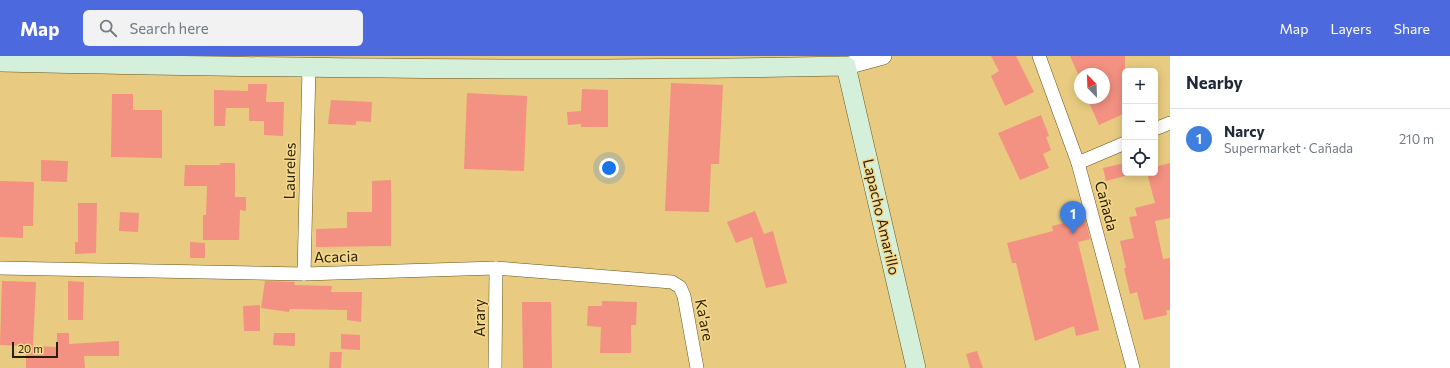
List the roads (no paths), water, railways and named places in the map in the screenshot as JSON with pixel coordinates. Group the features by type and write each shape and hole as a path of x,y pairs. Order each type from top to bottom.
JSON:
{"main road":[{"path":"0,62 309,68 408,62 680,63 846,66"},
{"name":"Lapacho Amarillo","path":"846,66 916,368"}],"street":[{"path":"846,66 883,56"},
{"name":"Cañada","path":"1039,56 1078,163 1133,368"},
{"name":"Laureles","path":"304,274 309,68"},
{"path":"1158,129 1170,123"},
{"path":"1078,163 1122,144"},
{"name":"Acacia","path":"0,268 304,274 496,268 672,282"},
{"name":"Arary","path":"495,368 496,268"},
{"name":"Ka'are","path":"672,282 680,287 684,296 697,368"}],"place":[{"name":"Narcy","path":"1073,234"}]}
